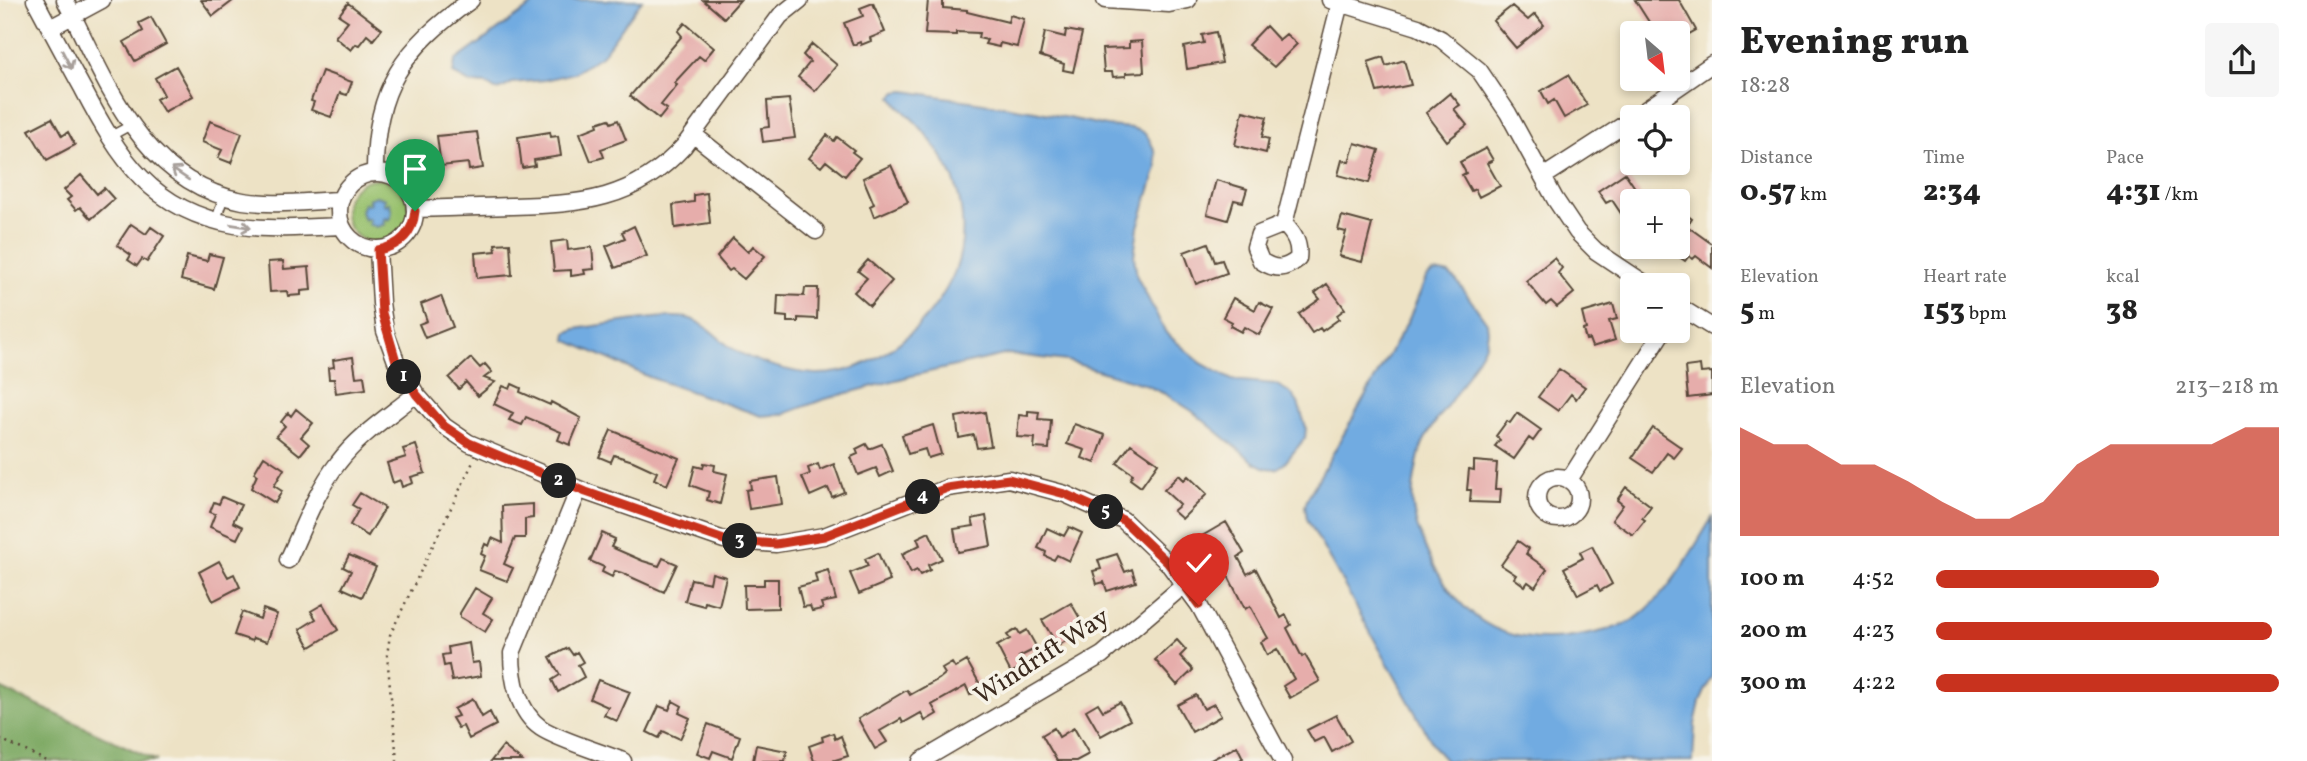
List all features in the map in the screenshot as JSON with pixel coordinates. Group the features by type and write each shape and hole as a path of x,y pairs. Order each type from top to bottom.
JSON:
{"street":[{"path":"35,0 108,138 128,164 156,190 183,208 232,225 269,229 341,226"},
{"path":"65,0 131,125 147,146 169,167 198,186 244,201 340,200"},
{"path":"50,28 102,0"},
{"path":"375,173 378,125 393,80 420,41 436,25 471,0"},
{"path":"415,209 564,204 604,197 651,176 694,135 780,16 800,0"},
{"path":"1105,0 1168,4 1188,0"},
{"path":"1284,224 1335,1 1418,27 1441,39 1479,70 1508,113 1577,232 1596,251 1629,273"},
{"path":"1653,105 1712,64"},
{"path":"1543,177 1620,127"},
{"path":"694,135 816,231"},
{"path":"375,173 390,175 402,182 413,197 415,209 414,222 407,235 395,245 378,250 355,243 341,226 338,213 346,188 356,179 375,173"},
{"path":"378,250 380,303 385,331 396,361 416,394 444,426 469,443 579,489 724,540 776,544 824,536 947,488 1009,479 1065,494 1123,520 1168,563 1199,605 1283,761"},
{"path":"1690,313 1712,327"},
{"path":"1569,480 1655,343"},
{"path":"288,560 324,484 337,463 363,436 416,394"},
{"path":"579,489 512,653 512,676 526,709 540,727 623,761"},
{"name":"Windrift Way","path":"921,761 1102,655 1184,585"}],"lane":[{"path":"108,138 131,125"},
{"path":"216,220 224,196"}],"path":[{"path":"397,761 387,655 390,635 473,461"},
{"path":"0,739 47,761"}],"green space":[{"path":"377,179 395,185 403,193 409,211 403,229 395,237 377,243 359,237 351,229 345,211 351,193 359,185"},
{"path":"0,688 157,761 0,761"}],"water":[{"path":"539,0 642,0 601,56 574,73 545,80 512,83 495,90 486,84 470,83 453,74 455,61"},
{"path":"897,92 1035,111 1143,132 1155,151 1157,168 1138,227 1134,256 1137,277 1166,333 1201,363 1232,380 1275,384 1291,393 1298,403 1306,427 1305,438 1284,464 1276,469 1254,462 1192,411 1165,394 1143,384 1067,361 1008,354 911,376 822,400 784,414 761,416 649,377 566,340 567,333 575,329 652,318 681,317 702,324 730,347 748,357 783,369 816,374 860,366 900,342 933,309 945,290 959,260 962,227 958,194 949,169 926,134 892,97"},
{"path":"376,196 385,199 385,205 389,203 392,212 389,220 385,218 383,221 385,224 377,227 368,224 370,220 367,218 364,220 361,211 364,203 370,203 368,199"},
{"path":"1432,273 1449,274 1457,281 1487,323 1488,331 1486,344 1431,429 1419,454 1412,498 1414,515 1429,556 1458,600 1493,628 1537,639 1562,638 1608,630 1639,616 1671,583 1712,518 1712,676 1700,702 1695,724 1693,761 1446,761 1436,750 1307,519 1307,499 1409,319 1426,278"}],"building":[{"path":"201,0 234,0 213,16"},
{"path":"703,0 740,0 724,18"},
{"path":"928,0 943,0 943,8 967,10 1008,22 1010,15 1024,19 1017,47 1000,43 999,47 985,44 987,40 978,38 979,33 925,34"},
{"path":"1635,0 1679,0 1696,30 1690,33 1690,21 1648,21"},
{"path":"348,3 382,29 373,40 367,35 351,50 335,37 348,21 339,15"},
{"path":"873,3 885,32 870,38 871,41 853,45 844,23 863,16 860,8"},
{"path":"1512,6 1528,20 1535,14 1544,25 1516,48 1493,21"},
{"path":"151,17 166,44 135,61 124,42 143,31 139,23"},
{"path":"685,23 714,48 704,60 699,56 674,83 677,85 661,105 667,109 659,119 630,96 682,36 678,31"},
{"path":"1266,26 1279,40 1286,34 1297,44 1274,67 1248,45"},
{"path":"1066,30 1082,33 1073,72 1063,70 1064,64 1040,56 1045,32 1065,37"},
{"path":"1216,32 1222,63 1187,69 1184,47 1204,43 1202,35"},
{"path":"1142,41 1144,72 1113,77 1112,72 1104,72 1102,49 1129,48 1129,42"},
{"path":"812,44 837,65 815,91 798,77 810,62 803,55"},
{"path":"1383,57 1386,66 1404,60 1411,85 1377,92 1368,62"},
{"path":"176,66 193,96 164,112 156,99 164,95 155,78"},
{"path":"322,71 352,82 347,95 340,93 331,117 311,110 314,102 311,101"},
{"path":"1568,75 1587,105 1564,118 1554,100 1548,104 1541,91"},
{"path":"1450,93 1460,105 1454,109 1467,125 1447,141 1426,113"},
{"path":"789,99 795,138 763,142 761,128 769,127 767,101"},
{"path":"1243,111 1267,117 1262,137 1269,139 1266,153 1235,145"},
{"path":"52,118 62,136 68,132 75,145 47,160 29,130"},
{"path":"609,119 611,123 618,120 626,140 601,149 604,157 591,161 580,133"},
{"path":"210,121 242,133 231,163 218,158 222,150 202,142"},
{"path":"477,132 483,168 469,170 468,163 441,166 437,136"},
{"path":"550,132 551,137 558,136 561,156 534,160 535,166 522,168 518,137"},
{"path":"827,135 834,141 837,137 860,158 845,176 826,161 821,167 809,158"},
{"path":"1355,143 1379,150 1369,183 1338,175 1342,160 1349,162"},
{"path":"1486,148 1493,160 1487,163 1500,186 1479,197 1475,189 1471,191 1462,175 1466,173 1460,162"},
{"path":"891,165 908,202 874,217 870,206 874,204 863,178"},
{"path":"81,175 97,194 104,188 114,199 91,219 80,207 76,210 67,200 71,197 64,190"},
{"path":"1622,175 1626,175 1636,189 1620,189 1620,212 1612,200 1606,203 1598,191"},
{"path":"1216,180 1247,189 1243,202 1234,200 1228,220 1207,214"},
{"path":"707,193 710,223 675,228 673,205 694,202 694,195"},
{"path":"1342,216 1372,224 1362,262 1339,256 1346,232 1338,230"},
{"path":"131,224 146,234 151,227 164,236 147,262 142,259 137,266 128,260 131,255 117,245"},
{"path":"634,226 647,256 615,268 606,246 625,238 622,232"},
{"path":"1690,228 1712,244 1712,268 1696,256 1693,259 1690,257"},
{"path":"733,238 748,252 753,246 765,256 744,279 732,269 729,271 717,257"},
{"path":"567,240 568,250 592,247 594,269 584,270 585,274 571,276 571,270 554,271 551,242"},
{"path":"510,243 512,275 477,278 475,253 496,251 495,244"},
{"path":"1208,243 1215,262 1222,260 1227,273 1196,284 1184,252"},
{"path":"209,254 223,257 214,289 181,280 187,256 207,261"},
{"path":"1554,258 1562,268 1558,273 1574,293 1557,307 1551,301 1546,305 1526,281"},
{"path":"868,260 892,281 870,306 854,292 867,278 858,271"},
{"path":"283,261 284,269 309,267 311,290 301,291 301,295 288,296 287,291 270,292 268,262"},
{"path":"1327,284 1345,309 1337,315 1339,319 1322,331 1320,328 1312,333 1299,314 1320,299 1315,293"},
{"path":"805,288 818,288 817,319 798,318 798,322 787,322 787,317 777,316 778,295 804,296"},
{"path":"441,296 453,327 425,338 419,324 427,321 421,304"},
{"path":"1233,298 1255,310 1259,302 1273,309 1259,335 1244,327 1241,332 1230,326 1232,322 1223,317"},
{"path":"1613,304 1617,319 1609,321 1615,340 1592,347 1583,330 1586,329 1582,313"},
{"path":"353,357 356,377 364,376 366,389 336,393 334,379 329,379 328,368 334,367 333,360"},
{"path":"471,358 480,368 485,364 492,372 484,378 495,382 478,396 466,382 459,389 449,378"},
{"path":"1700,365 1701,373 1712,372 1712,395 1688,398 1685,367"},
{"path":"1559,369 1585,387 1576,399 1571,394 1558,411 1538,397"},
{"path":"512,384 521,388 520,392 550,405 551,402 581,418 570,445 558,440 561,432 526,417 522,425 509,420 513,413 494,404 503,386 510,389"},
{"path":"296,409 313,423 301,437 309,444 300,455 276,436 285,426 281,422 288,413 291,416"},
{"path":"1028,411 1039,412 1038,419 1051,420 1049,449 1034,448 1035,438 1017,437 1019,415 1028,416"},
{"path":"985,412 991,446 977,448 974,435 959,438 956,417"},
{"path":"1517,413 1541,430 1533,441 1529,438 1514,459 1495,446 1500,440 1496,436"},
{"path":"1074,424 1105,435 1095,463 1082,458 1085,450 1067,444"},
{"path":"933,425 941,454 928,458 925,449 908,454 902,435"},
{"path":"1653,428 1682,448 1674,458 1667,453 1653,472 1632,458"},
{"path":"611,430 679,458 667,485 654,479 657,472 633,461 614,455 611,462 599,457"},
{"path":"866,444 869,449 882,444 893,471 880,477 876,468 858,475 851,457 858,454 856,449"},
{"path":"1131,444 1158,463 1141,487 1130,479 1133,474 1117,463"},
{"path":"416,445 425,473 411,477 413,483 402,487 400,480 393,483 387,463 406,457 403,449"},
{"path":"264,456 284,469 274,486 282,491 275,503 251,488 257,475 254,473"},
{"path":"1474,461 1497,463 1495,489 1501,489 1500,503 1470,502 1471,490 1467,490 1469,469 1474,470"},
{"path":"704,463 715,465 714,471 727,474 720,504 707,500 709,492 690,485 695,466 703,468"},
{"path":"818,464 820,470 834,464 844,492 832,497 828,488 810,496 802,477 810,474 808,468"},
{"path":"1179,475 1184,480 1188,476 1207,494 1182,519 1173,511 1180,505 1164,490"},
{"path":"778,477 782,504 749,509 746,490 751,489 750,481"},
{"path":"1626,487 1651,506 1642,518 1645,520 1633,535 1612,520 1623,505 1617,500"},
{"path":"360,493 385,508 368,536 350,525 359,509 352,505"},
{"path":"222,497 241,505 233,522 243,527 237,539 210,527 215,514 210,512 214,502 219,504"},
{"path":"533,504 533,518 525,519 525,538 515,538 504,564 513,568 507,581 479,570 485,556 481,554 485,544 489,546 492,538 503,543 502,506"},
{"path":"986,516 991,546 958,552 954,529 974,526 972,519"},
{"path":"1226,522 1244,553 1238,557 1247,574 1256,569 1281,618 1286,615 1291,625 1287,628 1302,657 1305,655 1320,681 1290,698 1283,686 1294,679 1277,649 1267,655 1261,642 1268,638 1250,606 1245,609 1223,566 1221,567 1202,536"},
{"path":"1069,527 1082,533 1069,561 1057,555 1054,560 1045,556 1046,552 1038,548 1047,528 1064,536"},
{"path":"929,532 942,559 928,565 930,570 920,575 917,570 911,573 902,554 920,545 917,538"},
{"path":"602,533 615,539 611,547 643,561 659,566 663,558 677,564 664,592 622,573 615,571 612,577 602,572 604,567 590,561"},
{"path":"1518,541 1529,549 1526,554 1547,569 1535,587 1528,582 1525,586 1514,578 1516,575 1501,565"},
{"path":"1592,546 1612,584 1600,591 1597,585 1578,595 1564,568 1583,558 1580,552"},
{"path":"878,553 890,581 859,594 850,573 868,566 865,559"},
{"path":"1117,554 1125,572 1132,569 1136,582 1107,591 1104,582 1097,584 1093,571 1101,569 1098,560"},
{"path":"349,555 376,567 362,597 342,588 351,571 343,567"},
{"path":"219,561 228,577 234,574 240,587 213,601 199,572"},
{"path":"828,570 836,600 821,603 823,609 812,611 810,606 803,607 798,587 817,582 815,574"},
{"path":"712,573 726,577 719,606 705,602 704,606 685,601 691,579 710,583"},
{"path":"764,579 778,579 778,608 745,609 744,585 764,585"},
{"path":"475,588 492,598 483,613 493,619 485,632 460,617"},
{"path":"1071,603 1082,622 1066,631 1070,638 1058,646 1042,620"},
{"path":"323,604 338,630 310,647 300,629 316,619 311,611"},
{"path":"263,609 277,614 267,642 253,638 252,641 234,635 242,612 260,619"},
{"path":"1017,629 1020,634 1027,630 1037,648 1019,657 1024,666 1011,673 997,646 1010,639 1007,635"},
{"path":"1177,640 1186,650 1180,656 1193,670 1177,685 1155,660"},
{"path":"469,643 472,663 479,662 481,676 452,681 449,665 444,666 442,655 449,654 448,647"},
{"path":"568,648 573,655 577,652 583,662 578,665 584,677 558,692 552,680 560,675 550,657"},
{"path":"967,661 982,688 970,695 966,686 932,705 937,714 925,721 921,713 903,723 901,719 880,731 887,742 875,749 858,719 907,690 910,695 939,679 945,674 942,669 952,663 955,668"},
{"path":"598,680 630,692 617,721 604,715 608,707 590,699"},
{"path":"1196,695 1204,709 1214,704 1221,716 1192,732 1177,705"},
{"path":"473,699 482,717 490,712 496,725 469,739 463,726 458,728 452,718 458,716 454,709"},
{"path":"673,701 682,706 679,713 690,718 680,739 663,731 659,738 647,732 659,706 669,710"},
{"path":"1120,702 1130,720 1101,736 1086,710 1098,703 1103,711"},
{"path":"1336,715 1351,741 1332,752 1324,737 1314,742 1307,730"},
{"path":"708,724 740,736 732,758 713,751 710,758 697,753"},
{"path":"1054,728 1059,737 1074,728 1089,754 1076,761 1057,761 1042,735"},
{"path":"833,733 835,739 841,736 848,756 832,761 814,761 809,746 823,741 822,737"},
{"path":"756,745 787,751 785,761 753,761"},
{"path":"503,746 522,761 491,761"},
{"path":"1237,746 1243,758 1238,761 1209,761"}],"route":[{"path":"415,211 414,222 407,235 395,245 378,250 383,322 396,361 408,384 444,426 469,443 586,492 724,540 776,544 824,536 947,488 1009,479 1065,494 1123,520 1168,563 1199,605"}]}
